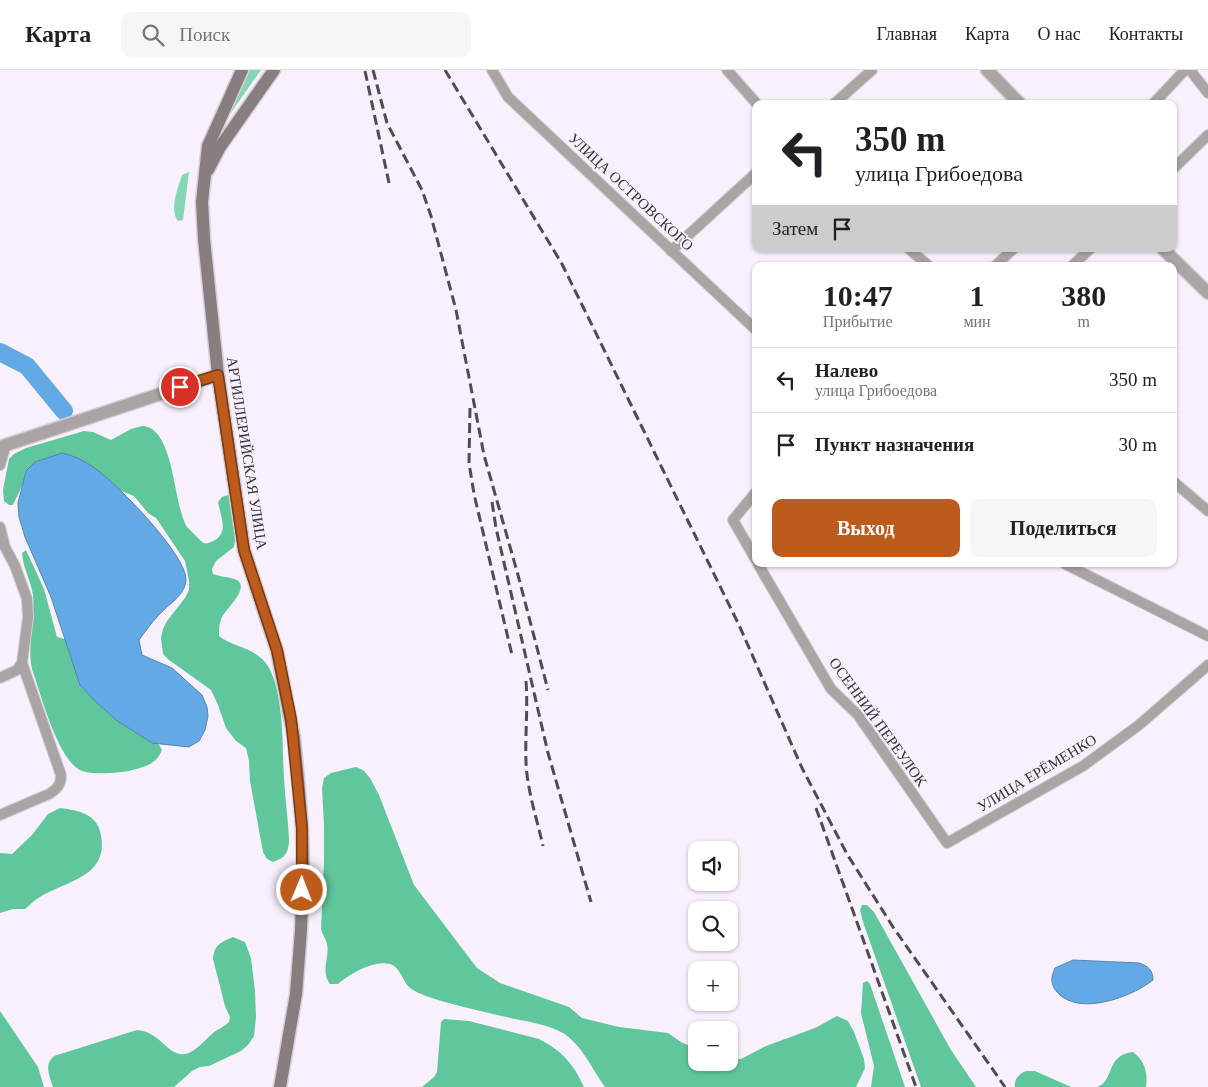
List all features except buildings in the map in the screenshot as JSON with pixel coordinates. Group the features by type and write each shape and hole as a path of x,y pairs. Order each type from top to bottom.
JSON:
{"main road":[{"name":"АРТИЛЛЕРИЙСКАЯ УЛИЦА","path":"242,70 208,146 202,202 218,375 244,550 277,650 288,700 298,780 303,870 301,930 296,994 280,1087"},
{"name":"АРТИЛЛЕРИЙСКАЯ УЛИЦА","path":"205,176 220,146 274,70"}],"street":[{"name":"УЛИЦА ОСТРОВСКОГО","path":"492,70 508,97 752,326"},
{"path":"727,70 753,100"},
{"path":"838,100 872,70"},
{"path":"987,70 1016,100"},
{"path":"1157,100 1185,70"},
{"path":"1190,70 1208,93"},
{"path":"1177,165 1208,135"},
{"path":"671,251 752,177"},
{"path":"913,252 925,262"},
{"path":"999,262 1010,252"},
{"path":"1076,262 1087,252"},
{"path":"1166,252 1176,262"},
{"path":"1177,263 1208,293"},
{"path":"0,465 3,446 218,375"},
{"path":"1177,485 1208,511"},
{"path":"752,497 733,520 752,553"},
{"path":"0,527 4,548 15,566 28,599 28,617 22,663 61,775 61,782 56,790 0,815"},
{"name":"ОСЕННИЙ ПЕРЕУЛОК","path":"760,567 831,688 858,714 947,843"},
{"path":"1071,567 1208,636"},
{"path":"0,678 17,670 22,663"},
{"name":"УЛИЦА ЕРЁМЕНКО","path":"947,843 1083,766 1139,725 1208,665"}],"green space":[{"path":"250,70 261,70 230,114 229,112"},
{"path":"189,172 183,220 178,221 174,211 175,198 182,175"},
{"path":"142,426 153,430 161,439 172,469 182,516 187,527 202,542 210,543 221,535 223,525 218,502 222,497 228,495 232,500 234,547 216,561 212,569 213,574 237,580 241,588 222,617 219,636 260,657 265,662 276,686 281,718 289,839 286,854 273,862 267,859 263,852 246,748 236,741 226,728 211,690 163,654 161,638 163,629 185,598 189,590 189,581 185,561 156,518 148,513 134,496 99,482 27,475 13,505 9,505 4,501 3,490 9,459 14,454 26,448 84,431 93,432 111,440 131,429"},
{"path":"26,550 44,589 57,637 76,642 155,738 162,750 149,765 124,772 92,773 82,771 73,765 65,755 51,726 32,669 30,651 33,595 22,553"},
{"path":"356,767 363,770 370,778 379,795 414,885 477,968 500,983 569,1007 582,1018 619,1027 668,1033 688,1045 688,1071 738,1071 738,1059 766,1046 815,1028 837,1016 848,1021 864,1059 865,1068 856,1087 605,1087 576,1044 563,1033 539,1024 470,1009 424,995 409,987 399,971 390,964 383,963 369,966 355,972 338,984 330,984 325,969 328,949 321,929 324,862 322,788 324,778 331,773"},
{"path":"60,808 78,811 89,816 98,825 102,847 99,859 84,876 48,893 25,909 13,909 0,913 0,853 12,854 32,835 48,814"},
{"path":"862,905 867,905 874,912 951,1050 976,1087 921,1087 863,922 860,910"},
{"path":"233,937 245,942 251,958 255,991 256,1017 254,1036 241,1051 209,1066 200,1067 192,1071 174,1087 53,1087 48,1067 54,1056 137,1030 157,1038 174,1052 187,1054 227,1024 230,1017 225,1006 213,959 217,947"},
{"path":"867,981 870,984 905,1087 871,1087 874,1066 861,1013 863,983"},
{"path":"0,1011 38,1067 44,1087 0,1087"},
{"path":"444,1019 469,1021 539,1039 566,1058 576,1071 584,1087 422,1087 437,1072 441,1022"},
{"path":"1133,1052 1145,1068 1146,1087 1097,1087 1103,1084 1118,1058"},
{"path":"1026,1071 1035,1071 1071,1087 1015,1087 1018,1077"}],"water":[{"path":"62,453 76,457 96,469 119,489 164,538 183,569 186,580 182,591 155,619 139,640 142,655 172,668 202,695 207,707 208,716 205,730 199,741 189,747 152,743 116,720 80,685 51,597 25,537 19,517 18,503 26,471 35,462"},
{"path":"1073,960 1139,963 1149,969 1153,980 1132,993 1119,998 1091,1004 1078,1003 1066,999 1057,992 1052,980 1055,968"}],"waterway":[{"path":"0,352 27,366 64,411"}],"railway":[{"path":"373,70 387,123 422,190 431,216 456,310 484,455 548,690"},
{"path":"445,70 562,264 739,625 802,768 847,854 893,927 1005,1087"},
{"path":"365,71 389,183"},
{"path":"470,408 469,463 474,494 512,655"},
{"path":"492,502 496,528 548,753 591,902"},
{"path":"526,681 527,773 530,794 543,846"},
{"path":"816,808 916,1087"}],"route":[{"path":"180,387 218,375 244,550 277,650 288,700 294,738 302,828 302,890"}]}
